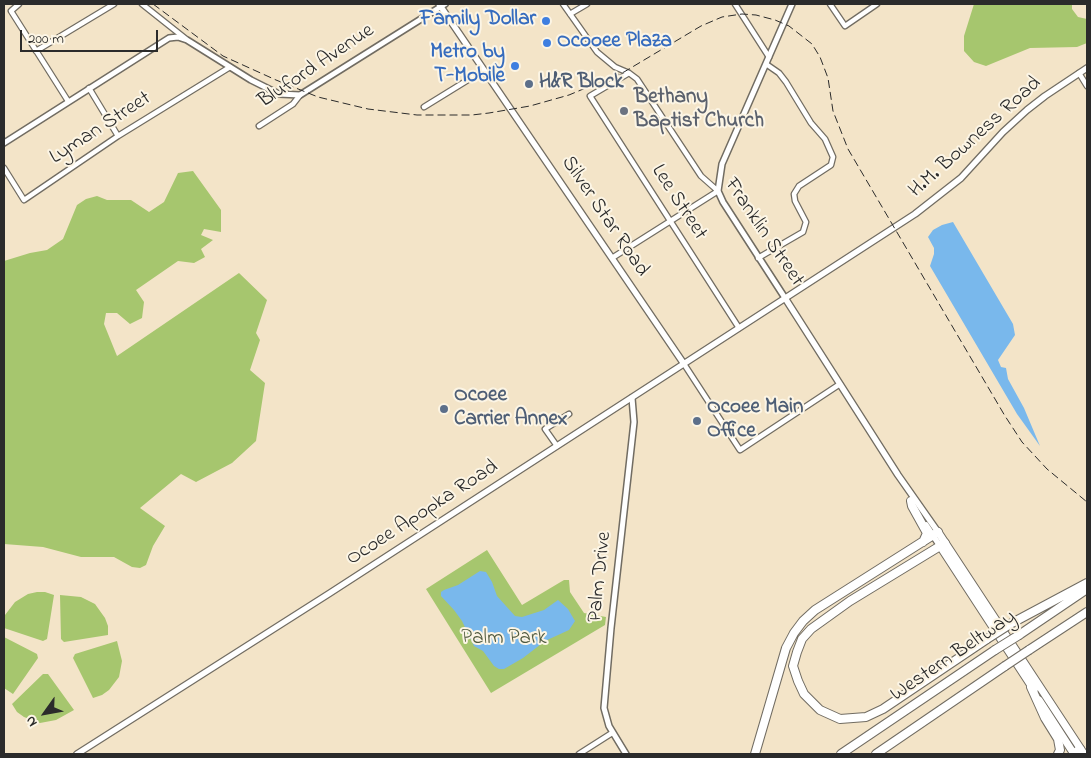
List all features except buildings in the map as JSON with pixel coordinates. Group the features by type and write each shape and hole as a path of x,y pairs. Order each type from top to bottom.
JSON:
{"highway":[{"path":"912,501 912,506 927,533 921,544"},
{"path":"755,754 786,648 794,633 803,622 815,610 936,534"},
{"path":"942,544 821,620 802,639 793,666 804,694 820,710 840,719 866,717 883,708 1012,623 1087,583"},
{"name":"Western Beltway","path":"841,754 1087,589"},
{"name":"Western Beltway","path":"876,754 1087,612"},
{"path":"1031,687 1045,718 1058,739 1060,750 1058,754"},
{"path":"887,754 911,731"}],"main road":[{"name":"Silver Star Road","path":"441,5 684,364"},
{"name":"H.M. Bowness Road","path":"785,298 931,203 961,178 1003,132 1027,110 1087,68"},
{"name":"Ocoee Apopka Road","path":"77,754 785,298"},
{"name":"Franklin Street","path":"785,298 1077,753"},
{"name":"Franklin Street","path":"898,475 912,501 936,534"},
{"name":"Franklin Street","path":"1017,658 1031,687 1077,753"}],"street":[{"path":"19,4 11,11 68,101"},
{"path":"36,51 114,4"},
{"path":"142,4 188,40 250,80 279,94 300,95"},
{"name":"Franklin Street","path":"563,4 597,52 615,67 629,73 641,84 701,176 718,191 758,258 785,298"},
{"path":"570,14 587,4"},
{"path":"735,4 769,57"},
{"path":"612,258 718,191 722,164 792,4"},
{"path":"830,4 845,26 877,4"},
{"name":"Bluford Avenue","path":"259,126 293,104 300,95 441,5"},
{"path":"4,143 169,38 178,37 188,40"},
{"path":"758,258 803,232 806,222 795,201 794,194 796,189 831,165 833,157 830,148 802,109 786,82 779,73 766,64"},
{"name":"Lyman Street","path":"4,168 24,200 118,136 230,67"},
{"path":"424,107 484,70"},
{"name":"Lee Street","path":"629,73 590,96 739,328"},
{"path":"1079,73 1087,86"},
{"path":"89,88 118,136"},
{"name":"Silver Star Road","path":"684,364 740,450 840,384"},
{"name":"Palm Drive","path":"626,754 612,733 606,717 605,697 634,422 632,398"},
{"path":"557,446 545,429 569,414"},
{"path":"579,754 612,733"}],"green space":[{"path":"974,4 1072,4 1072,9 1078,17 1087,19 1087,43 1077,47 1030,48 986,66 974,62 964,51 964,36"},
{"path":"193,171 221,210 221,232 204,229 201,235 213,240 201,249 205,257 194,263 178,261 136,290 144,302 142,318 130,324 117,313 106,313 104,324 117,356 239,273 267,300 256,333 260,340 250,370 265,383 256,441 232,463 196,482 181,474 140,508 165,526 153,546 146,565 140,568 132,567 114,557 81,557 43,547 4,544 4,261 47,250 63,239 77,205 86,199 97,196 107,200 131,200 149,212 164,202 178,173"},
{"name":"Palm Park","path":"487,550 522,605 564,580 569,580 570,592 584,613 606,617 605,625 491,693 426,589"},
{"path":"37,592 54,595 47,639 43,641 4,628 5,615 15,602 28,594"},
{"path":"60,595 81,597 95,604 105,618 108,626 108,635 64,642 61,639"},
{"path":"4,637 37,654 38,658 13,694 4,688"},
{"path":"117,641 122,661 119,677 109,690 93,698 73,658 75,654"},
{"path":"43,674 48,674 74,710 56,720 40,723 24,717 17,712 12,704"}],"water":[{"path":"953,222 1013,324 1015,335 998,360 1001,367 1006,368 1008,379 1024,408 1040,446 1017,414 930,266 934,248 928,237 933,230"},
{"path":"480,571 486,572 497,596 515,616 522,617 544,610 558,600 568,609 575,621 569,630 545,641 523,658 504,669 499,669 494,666 483,651 474,646 462,621 441,596 441,592 444,590 458,585"}],"railway":[{"path":"153,4 223,56 276,80 318,97 368,109 417,115 472,115 489,113 530,106 569,95 624,72 701,26 722,17 742,14 756,15 789,26 812,44 820,57 828,78 833,111 848,149 1005,416 1022,442 1047,469 1087,502"}],"place":[{"name":"Family Dollar","path":"546,21"},
{"name":"Ocooee Plaza","path":"547,43"},
{"name":"Metro by T-Mobile","path":"515,66"},
{"name":"H&R Block","path":"529,84"},
{"name":"Bethany Baptist Church","path":"624,111"},
{"name":"Ocoee Carrier Annex","path":"444,409"},
{"name":"Ocoee Main Office","path":"697,421"}]}
